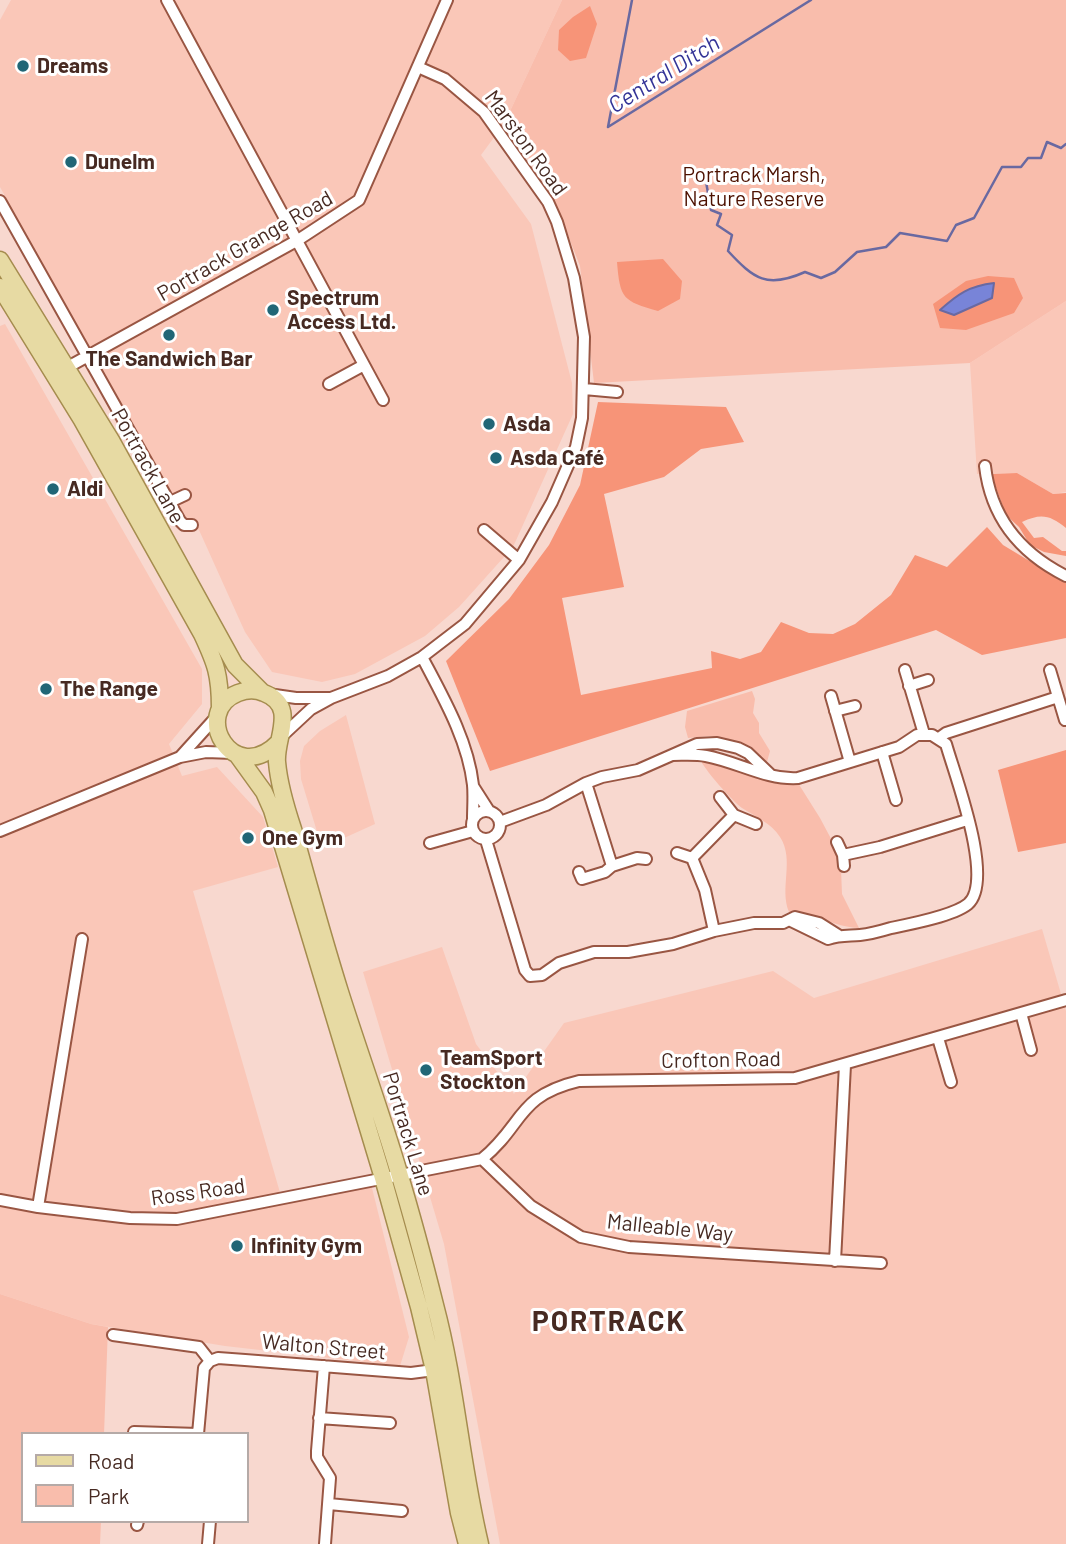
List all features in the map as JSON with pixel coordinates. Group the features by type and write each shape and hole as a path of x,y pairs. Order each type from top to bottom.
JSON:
{"main road":[{"name":"Portrack Lane","path":"0,260 68,367 235,665 277,702 283,715 276,760 283,797 340,992 400,1174 444,1342 481,1544"},
{"name":"Portrack Lane","path":"0,287 82,420 202,634 216,664 220,681 217,731 222,742 235,754 264,792 272,810 383,1178 434,1370 467,1544"},
{"path":"219,712 231,696 245,690 264,693"},
{"path":"235,754 256,757 269,752 280,739"}],"street":[{"path":"167,0 383,400"},
{"name":"Portrack Grange Road","path":"68,367 298,240 359,200 446,0"},
{"name":"Marston Road","path":"280,739 311,709 331,698 388,676 422,657 465,624 519,560 552,502 576,447 584,389 581,307 568,256 548,202 484,112 445,79 418,67"},
{"name":"Portrack Lane","path":"0,201 180,521 184,525 192,525"},
{"path":"330,384 364,365"},
{"path":"584,389 617,392"},
{"path":"985,466 993,504 1002,520 1030,554 1066,576"},
{"name":"Portrack Lane","path":"170,502 185,495"},
{"path":"484,530 519,560"},
{"path":"422,657 459,732 473,786 473,831 478,838 493,838 499,832 500,822 496,815 489,811 473,786"},
{"path":"905,670 924,734"},
{"path":"1049,670 1065,720"},
{"path":"909,686 928,680"},
{"name":"Marston Road","path":"264,693 296,698 331,698"},
{"path":"831,696 850,762"},
{"path":"939,738 946,733 1058,697"},
{"path":"835,711 855,706"},
{"path":"180,757 219,712"},
{"path":"486,840 525,970 530,976 542,975 559,963 594,952 628,953 754,923 783,923 789,919 828,939 838,935 865,934 956,910 969,903 976,892 977,852 946,744 939,738 924,734 910,738 899,747 798,778 778,778 748,753 728,745 697,744 638,770 586,783 546,805 500,822"},
{"path":"0,831 180,757 206,752 235,754"},
{"path":"882,752 898,799"},
{"path":"673,755 708,756 758,773 770,774"},
{"path":"586,783 612,866"},
{"path":"720,797 734,815 756,824"},
{"path":"473,819 481,811 489,811"},
{"path":"692,858 734,815"},
{"path":"837,842 844,860 967,820"},
{"path":"430,843 473,831"},
{"path":"677,853 692,858 703,882 714,931"},
{"path":"579,872 582,879 637,858 646,859"},
{"path":"38,1207 82,939"},
{"name":"Crofton Road","path":"482,1159 494,1149 534,1099 561,1086 593,1081 771,1080 812,1074 1066,1000"},
{"path":"1021,1013 1031,1050"},
{"path":"938,1038 951,1082"},
{"path":"835,1261 845,1065"},
{"path":"400,1174 482,1159"},
{"name":"Malleable Way","path":"482,1159 531,1206 581,1237 629,1247 881,1263"},
{"name":"Ross Road","path":"0,1200 130,1218 177,1219 400,1174"},
{"path":"113,1335 199,1347 210,1360 204,1367 198,1432"},
{"name":"Walton Street","path":"210,1360 218,1358 411,1373 434,1370"},
{"path":"324,1367 317,1457 330,1478 325,1544"},
{"path":"319,1418 390,1423"},
{"path":"134,1430 166,1432"},
{"path":"329,1504 402,1511"},
{"path":"208,1544 210,1523"}],"shaded area":[{"path":"11,0 562,0 504,124 481,155 531,224 572,383 573,414 513,547 459,607 425,636 355,674 322,682 272,672 245,632 199,530 186,525 0,187 0,20"},
{"path":"590,6 597,24 586,58 570,61 558,50 559,30"},
{"path":"663,259 682,281 680,299 658,311 630,301 622,291 617,262"},
{"path":"988,276 1014,278 1023,298 1014,313 966,330 940,328 933,304 966,281"},
{"path":"1066,301 1066,492 1053,494 1017,473 977,474 970,363"},
{"path":"5,324 202,669 202,704 169,744 182,776 217,767 263,817 278,867 193,891 283,1203 371,1184 409,1337 400,1366 225,1346 91,1324 0,1294 0,326"},
{"path":"598,402 726,407 744,442 701,449 664,477 604,494 624,587 562,598 581,695 712,668 711,651 740,659 761,652 781,622 809,633 833,634 855,624 891,595 915,555 947,567 987,527 1003,545 1066,583 1066,638 982,655 936,630 490,771 446,661 509,599 549,545 580,485"},
{"path":"1017,473 1053,494 1066,493 1066,528 1045,517 1035,517 1022,522 1034,538 1043,537 1066,551 1066,556 1044,552 1030,545 1019,527 1006,515 991,474"},
{"path":"346,715 375,824 322,848 301,779 300,761 304,746 320,731"},
{"path":"1066,750 1066,843 1018,852 998,770"},
{"path":"1042,929 1066,1011 1066,1544 500,1544 444,1244 363,972 442,947 476,1044 514,1094 564,1023 773,971 814,998"}],"green space":[{"name":"Portrack Marsh, Nature Reserve","path":"562,0 1066,0 1066,301 970,363 594,383 580,266 547,182 504,124"},
{"path":"752,691 755,699 753,713 759,723 759,733 770,751 767,762 736,742 710,736 688,738 685,727 687,711"},
{"path":"700,759 778,784 798,783 837,850 842,894 859,928 789,912 785,893 786,855 780,837 768,824 732,799"},
{"path":"0,1294 108,1327 104,1432 21,1432 21,1523 101,1523 100,1544 0,1544"}],"water":[{"path":"994,283 992,298 954,315 940,310 964,292"}],"waterway":[{"name":"Central Ditch","path":"632,0 608,127 811,0"},
{"path":"705,176 711,210 721,214 717,225 732,235 728,251 746,268 771,280 781,280 805,272 821,278 835,272 857,252 886,247 900,233 947,241 956,225 974,218 1002,167 1021,167 1028,158 1041,158 1047,142 1061,148 1066,144"}],"place":[{"name":"Dreams","path":"23,66"},
{"name":"Dunelm","path":"71,162"},
{"name":"Spectrum Access Ltd.","path":"273,310"},
{"name":"The Sandwich Bar","path":"169,335"},
{"name":"Asda","path":"489,424"},
{"name":"Asda Café","path":"496,458"},
{"name":"Aldi","path":"53,489"},
{"name":"The Range","path":"46,689"},
{"name":"One Gym","path":"248,838"},
{"name":"TeamSport Stockton","path":"426,1070"},
{"name":"Infinity Gym","path":"237,1246"}],"district":[{"name":"PORTRACK","path":"609,1322"}]}
